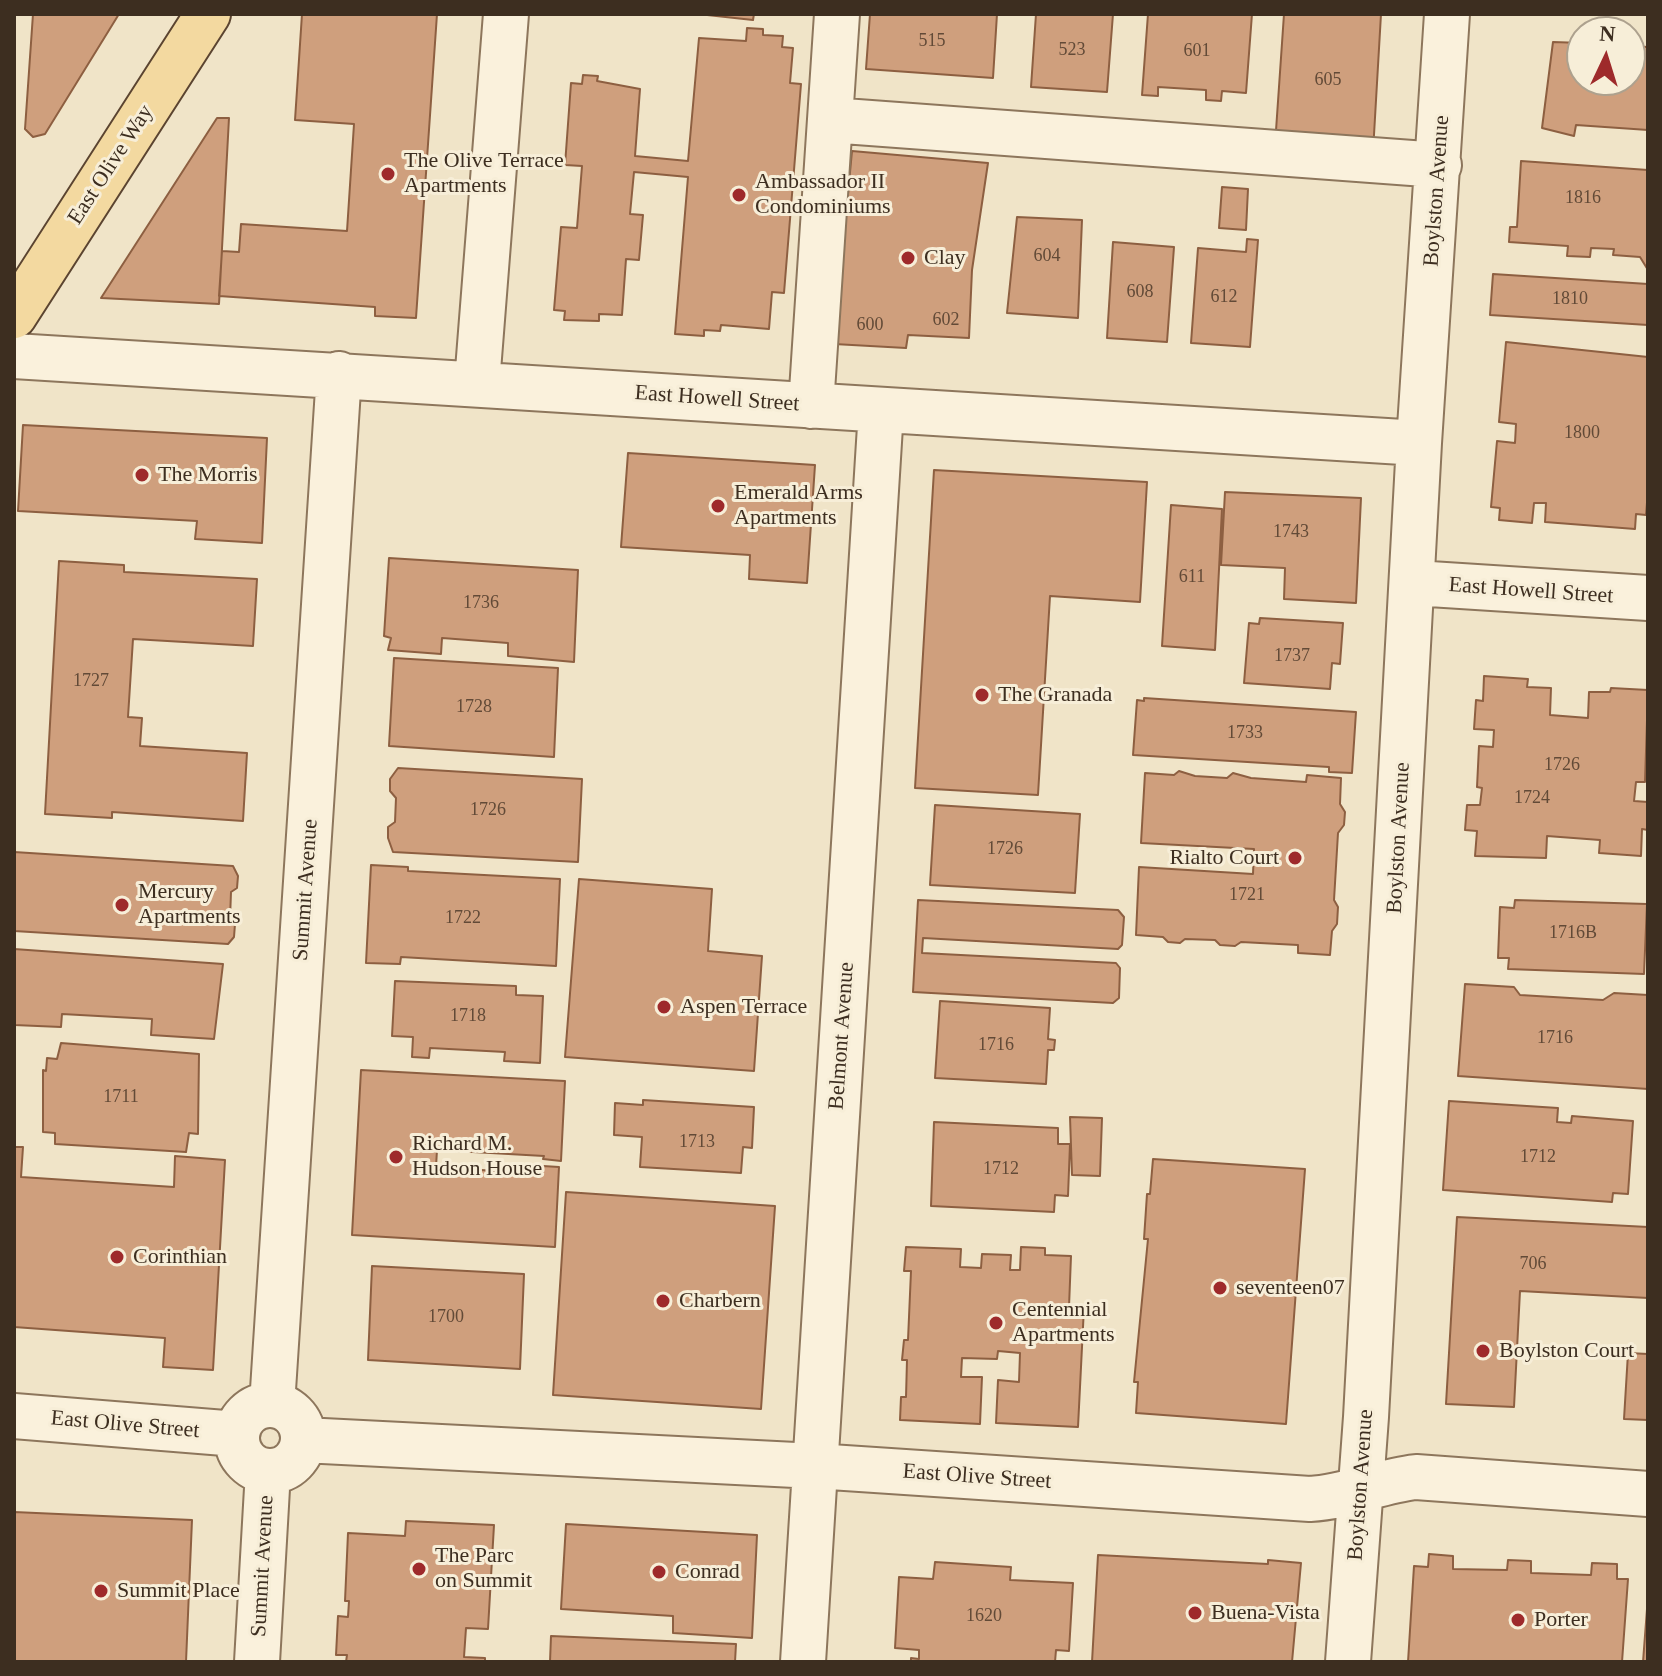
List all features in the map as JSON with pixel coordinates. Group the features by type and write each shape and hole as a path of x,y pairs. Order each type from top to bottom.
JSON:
{"main road":[{"name":"East Olive Way","path":"14,316 208,14"}],"street":[{"path":"477,383 506,14"},
{"path":"811,406 837,14"},
{"name":"Boylston Avenue","path":"1348,1662 1361,1490 1414,583 1419,443 1447,14"},
{"path":"830,120 1439,165"},
{"name":"East Howell Street","path":"14,356 1419,443"},
{"name":"Summit Avenue","path":"272,1405 339,374"},
{"name":"Belmont Avenue","path":"803,1662 881,410"},
{"name":"East Howell Street","path":"1414,583 1648,598"},
{"path":"272,1405 295,1415 303,1440 292,1463 268,1471 250,1464 242,1456 237,1434 247,1414 256,1407 272,1405"},
{"name":"East Olive Street","path":"14,1416 237,1434"},
{"name":"East Olive Street","path":"303,1440 815,1466 1310,1499 1339,1498 1389,1480 1416,1477 1648,1494"},
{"name":"Summit Avenue","path":"257,1662 268,1471"}],"building":[{"path":"33,14 119,14 45,134 33,137 25,129"},
{"name":"The Olive Terrace Apartments","path":"302,14 437,14 416,318 375,316 375,307 219,296 222,251 239,252 241,224 347,231 354,124 295,120"},
{"path":"698,14 754,14 753,20"},
{"path":"870,14 997,14 993,78 866,69"},
{"path":"1036,14 1113,14 1107,92 1031,87"},
{"path":"1148,14 1252,14 1246,93 1222,91 1221,101 1206,100 1206,90 1158,87 1158,96 1142,95"},
{"path":"1284,14 1381,14 1373,152 1275,145"},
{"name":"Ambassador II Condominiums","path":"747,28 763,29 763,35 783,36 782,47 793,48 790,83 801,84 784,293 772,292 769,329 721,325 720,331 704,330 704,336 675,334 688,177 634,172 630,214 643,215 639,260 626,259 622,315 599,314 599,321 564,320 565,311 554,310 561,227 577,228 582,166 565,165 571,83 582,84 583,75 598,76 597,81 640,89 635,156 688,161 699,38 746,41"},
{"path":"1553,42 1566,42 1566,96 1646,96 1648,47 1648,130 1576,125 1574,136 1542,128"},
{"path":"217,118 229,118 219,304 101,298"},
{"name":"Clay","path":"852,151 988,163 972,270 969,338 908,335 906,348 834,344"},
{"path":"1521,161 1648,170 1648,270 1640,257 1613,255 1614,249 1591,248 1590,257 1567,256 1568,246 1509,242 1510,227 1517,227"},
{"path":"1222,187 1248,189 1246,230 1219,228"},
{"path":"1017,217 1082,220 1078,318 1007,313"},
{"path":"1247,239 1258,240 1250,347 1191,343 1198,248 1246,252"},
{"path":"1113,242 1174,247 1167,342 1107,338"},
{"path":"1493,274 1648,284 1648,325 1490,315"},
{"path":"1506,342 1648,357 1648,490 1646,515 1636,514 1635,529 1545,522 1546,503 1534,503 1532,523 1499,520 1500,508 1491,507 1497,441 1515,443 1516,424 1499,422"},
{"name":"The Morris","path":"23,425 267,438 262,543 195,539 197,521 18,511"},
{"name":"Emerald Arms Apartments","path":"628,453 815,465 807,583 749,579 750,555 621,547"},
{"name":"The Granada","path":"934,470 1147,482 1140,602 1050,596 1038,795 915,788"},
{"path":"1225,492 1361,498 1356,603 1284,599 1285,568 1221,565"},
{"path":"1171,505 1222,509 1215,650 1162,646"},
{"path":"389,558 578,570 574,662 508,656 508,643 442,638 441,654 388,650 391,638 384,636"},
{"path":"59,561 124,565 124,572 257,579 253,646 133,639 128,717 142,718 140,746 247,753 243,821 112,812 112,818 45,814"},
{"path":"1260,618 1343,623 1340,664 1332,663 1330,689 1244,683 1249,623 1259,624"},
{"path":"394,658 558,668 554,757 389,746"},
{"path":"1484,676 1528,679 1527,687 1551,688 1550,715 1588,718 1589,692 1610,692 1611,688 1648,690 1645,782 1636,782 1634,801 1648,802 1648,830 1642,829 1641,856 1599,853 1600,840 1547,836 1546,858 1475,856 1477,831 1465,830 1467,805 1480,805 1482,788 1477,787 1479,746 1493,747 1494,730 1474,729 1476,700 1483,701"},
{"path":"1144,698 1356,712 1352,773 1329,772 1329,767 1133,755 1137,700 1144,701"},
{"path":"398,768 582,779 578,862 393,852 388,827 395,822 396,798 390,791 390,779"},
{"name":"Rialto Court","path":"1179,771 1195,776 1227,778 1233,773 1251,778 1306,782 1307,775 1341,778 1340,804 1345,812 1344,825 1338,833 1334,900 1338,907 1337,924 1332,931 1330,955 1298,953 1298,945 1241,942 1235,946 1220,945 1215,940 1185,939 1180,943 1168,942 1163,937 1136,935 1139,867 1253,874 1254,849 1141,843 1145,773 1174,775"},
{"path":"935,805 1080,814 1075,893 930,885"},
{"name":"Mercury Apartments","path":"14,852 233,866 238,876 237,888 231,892 230,919 235,924 234,937 228,944 14,931"},
{"path":"371,865 408,867 408,871 560,879 556,966 401,957 400,964 366,963"},
{"name":"Aspen Terrace","path":"579,879 712,889 708,951 762,956 754,1071 565,1057"},
{"path":"918,900 1118,910 1124,917 1122,945 1118,949 923,938 922,953 1116,963 1120,968 1119,998 1113,1003 913,992"},
{"path":"1515,900 1647,904 1644,974 1508,969 1509,958 1498,958 1500,907 1514,908"},
{"path":"14,949 223,964 214,1039 151,1035 152,1019 62,1014 61,1027 14,1025"},
{"path":"395,981 516,986 516,995 543,996 540,1063 504,1061 505,1052 430,1048 429,1058 412,1057 413,1037 392,1036"},
{"path":"1465,984 1514,987 1520,995 1603,1000 1614,993 1648,995 1648,1089 1458,1076"},
{"path":"940,1001 1050,1008 1048,1039 1055,1040 1054,1050 1048,1050 1046,1084 935,1078"},
{"path":"61,1043 199,1054 198,1134 189,1133 186,1152 55,1144 55,1133 43,1132 43,1070 46,1071 47,1058 57,1059"},
{"name":"Richard M. Hudson House","path":"361,1070 565,1081 561,1161 543,1159 544,1156 437,1150 436,1167 542,1174 543,1166 559,1167 555,1247 352,1235"},
{"path":"643,1100 754,1107 752,1148 743,1147 741,1173 640,1167 642,1137 614,1135 615,1103 643,1105"},
{"path":"1449,1101 1558,1108 1557,1122 1571,1123 1572,1116 1633,1121 1628,1194 1613,1193 1612,1202 1443,1190"},
{"path":"1070,1117 1102,1118 1100,1176 1072,1175"},
{"path":"934,1122 1058,1128 1058,1144 1070,1144 1068,1196 1055,1195 1054,1212 931,1206"},
{"name":"Corinthian","path":"14,1147 23,1147 21,1177 174,1187 175,1156 225,1160 213,1370 163,1367 165,1338 14,1327"},
{"name":"seventeen07","path":"1153,1159 1305,1169 1286,1424 1136,1413 1138,1382 1134,1382 1148,1239 1144,1239 1147,1194 1150,1194"},
{"name":"Charbern","path":"566,1192 775,1206 761,1409 553,1395"},
{"name":"Boylston Court","path":"1457,1217 1648,1227 1648,1298 1520,1291 1514,1407 1446,1404"},
{"name":"Centennial Apartments","path":"906,1247 961,1249 960,1267 981,1268 982,1254 1011,1255 1010,1270 1020,1270 1021,1247 1045,1248 1045,1255 1071,1256 1069,1307 1084,1307 1078,1427 996,1423 998,1380 1019,1382 1020,1353 998,1351 997,1359 962,1358 961,1377 982,1377 980,1424 900,1420 901,1397 906,1397 907,1360 902,1360 904,1340 908,1340 911,1271 904,1271"},
{"path":"372,1266 524,1274 520,1369 368,1360"},
{"name":"Boylston Court","path":"1628,1353 1648,1354 1648,1420 1624,1419"},
{"name":"Summit Place","path":"14,1512 192,1520 186,1662 14,1662"},
{"name":"The Parc on Summit","path":"406,1521 494,1525 488,1629 466,1628 464,1657 485,1658 485,1662 346,1662 347,1655 336,1655 338,1616 348,1617 349,1601 345,1601 348,1533 405,1536"},
{"name":"Conrad","path":"566,1524 757,1535 752,1638 673,1633 673,1616 561,1609"},
{"name":"Porter","path":"1429,1554 1453,1556 1453,1569 1507,1570 1508,1560 1531,1561 1531,1573 1591,1575 1592,1563 1617,1564 1617,1579 1628,1579 1622,1662 1408,1662 1414,1566 1428,1567"},
{"name":"Buena-Vista","path":"1098,1555 1301,1563 1292,1662 1092,1662"},
{"path":"935,1562 1011,1567 1010,1580 1073,1583 1069,1651 1056,1650 1055,1662 911,1662 911,1658 919,1659 919,1650 895,1648 899,1577 933,1579"},
{"path":"1647,1609 1648,1662 1643,1662"},
{"path":"551,1636 736,1644 735,1662 550,1662"}],"place":[{"name":"The Olive Terrace Apartments","path":"388,174"},
{"name":"Ambassador II Condominiums","path":"739,195"},
{"name":"Clay","path":"908,258"},
{"name":"The Morris","path":"142,475"},
{"name":"Emerald Arms Apartments","path":"718,506"},
{"name":"The Granada","path":"982,695"},
{"name":"Rialto Court","path":"1295,858"},
{"name":"Mercury Apartments","path":"122,905"},
{"name":"Aspen Terrace","path":"664,1007"},
{"name":"Richard M. Hudson House","path":"396,1157"},
{"name":"Corinthian","path":"117,1257"},
{"name":"seventeen07","path":"1220,1288"},
{"name":"Charbern","path":"663,1301"},
{"name":"Centennial Apartments","path":"996,1323"},
{"name":"Boylston Court","path":"1483,1351"},
{"name":"The Parc on Summit","path":"419,1569"},
{"name":"Conrad","path":"659,1572"},
{"name":"Summit Place","path":"101,1591"},
{"name":"Buena-Vista","path":"1195,1613"},
{"name":"Porter","path":"1518,1620"}]}
